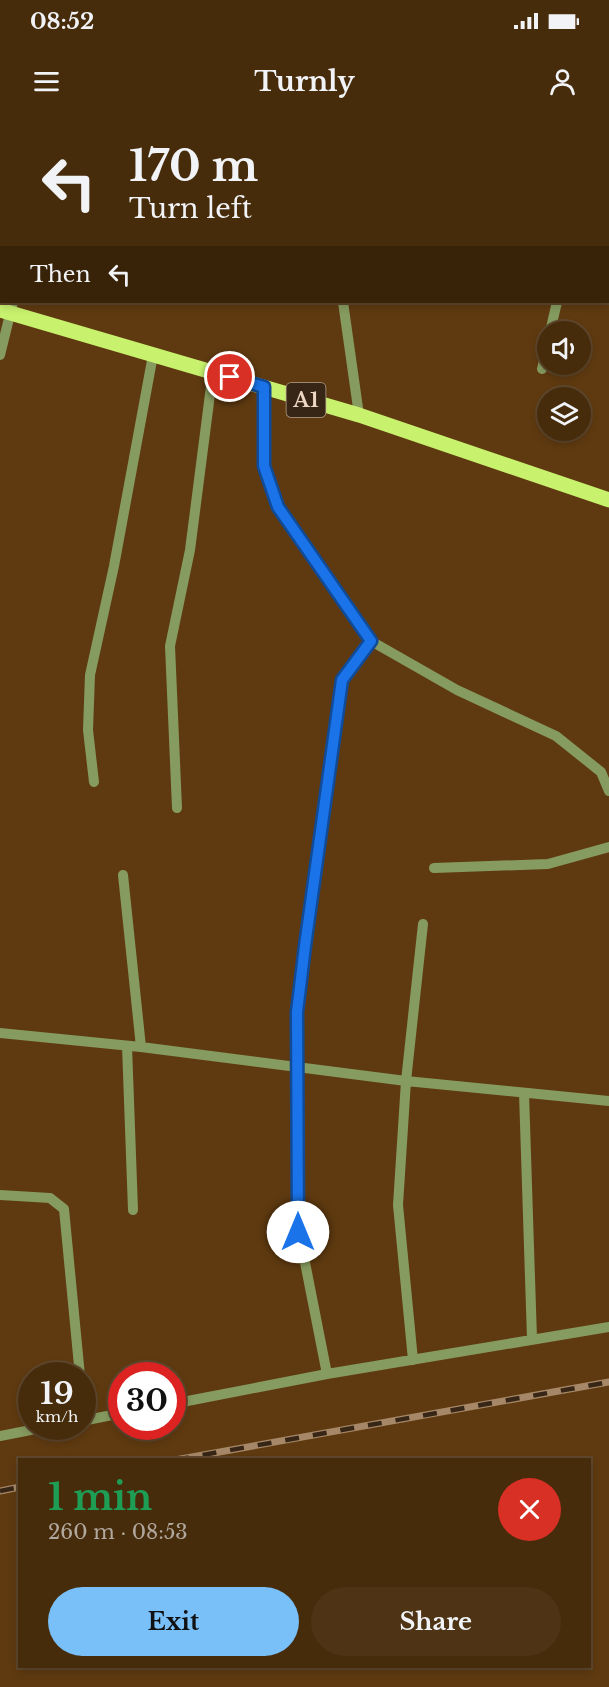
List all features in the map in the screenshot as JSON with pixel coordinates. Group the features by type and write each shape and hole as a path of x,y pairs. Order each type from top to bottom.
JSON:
{"main road":[{"name":"A1","path":"8,308 153,356 213,371 359,415 609,500"}],"street":[{"path":"343,303 359,415"},
{"path":"553,321 557,303"},
{"path":"0,355 8,308"},
{"path":"94,782 88,730 90,675 114,566 153,356"},
{"path":"177,808 170,646 190,550 213,371"},
{"path":"264,387 264,466 278,507 371,641 457,690 556,736 601,772 609,791"},
{"path":"327,1374 298,1232 297,1012 342,680 371,641"},
{"path":"434,868 548,864 609,847"},
{"path":"123,875 141,1047"},
{"path":"413,1360 398,1205 406,1081 423,924"},
{"path":"0,1033 141,1047 298,1069 609,1101"},
{"path":"127,1046 133,1210"},
{"path":"524,1093 532,1339"},
{"path":"0,1195 50,1198 64,1209 79,1362"},
{"path":"186,1401 327,1374 609,1328"},
{"path":"0,1436 18,1432"}],"railway":[{"path":"186,1458 609,1382"},
{"path":"0,1491 18,1487"}],"route":[{"path":"230,377 264,387 264,466 278,507 371,641 342,680 305,946 297,1012 298,1232"}]}
